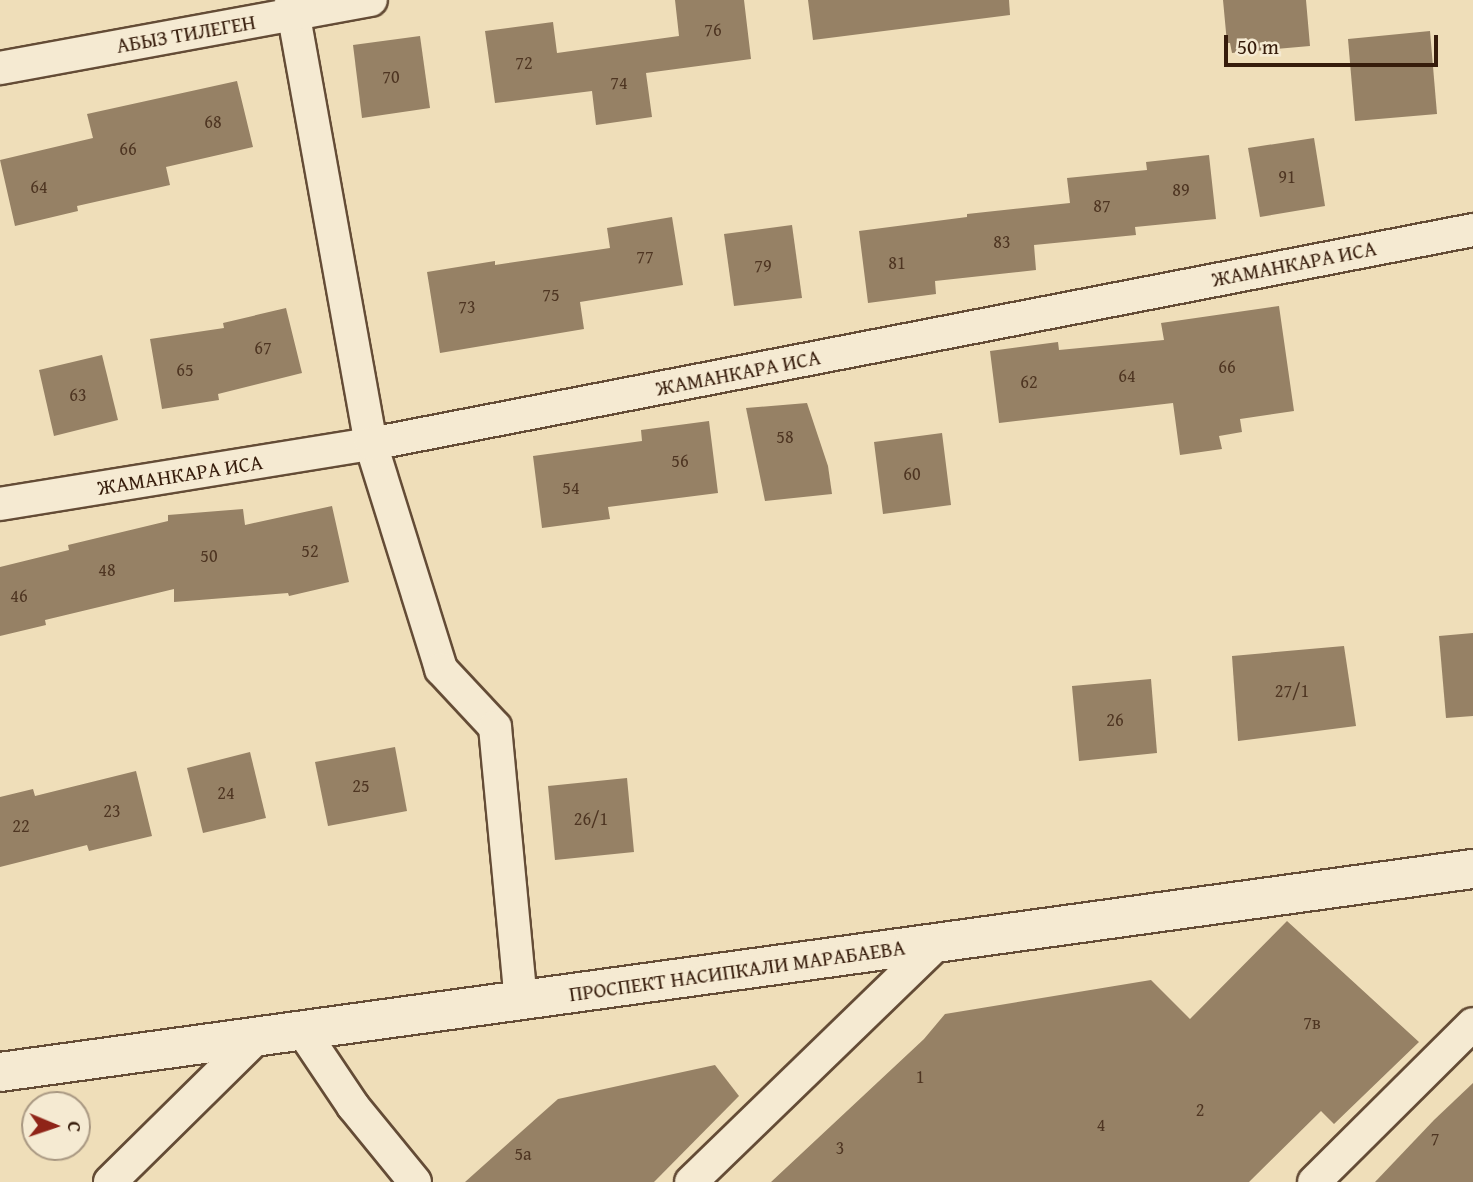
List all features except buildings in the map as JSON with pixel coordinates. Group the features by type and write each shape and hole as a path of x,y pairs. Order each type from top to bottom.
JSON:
{"main road":[{"name":"ПРОСПЕКТ НАСИПКАЛИ МАРАБАЕВА","path":"0,1072 1473,869"}],"street":[{"name":"АБЫЗ ТИЛЕГЕН","path":"0,68 292,7 371,0"},
{"path":"292,7 370,444 441,669 495,727 521,1000"},
{"name":"ЖАМАНКАРА ИСА","path":"0,504 370,444 1473,230"},
{"path":"691,1182 938,943"},
{"path":"1314,1182 1473,1024"},
{"path":"302,1030 353,1106 415,1182"},
{"path":"110,1182 259,1035"}]}
